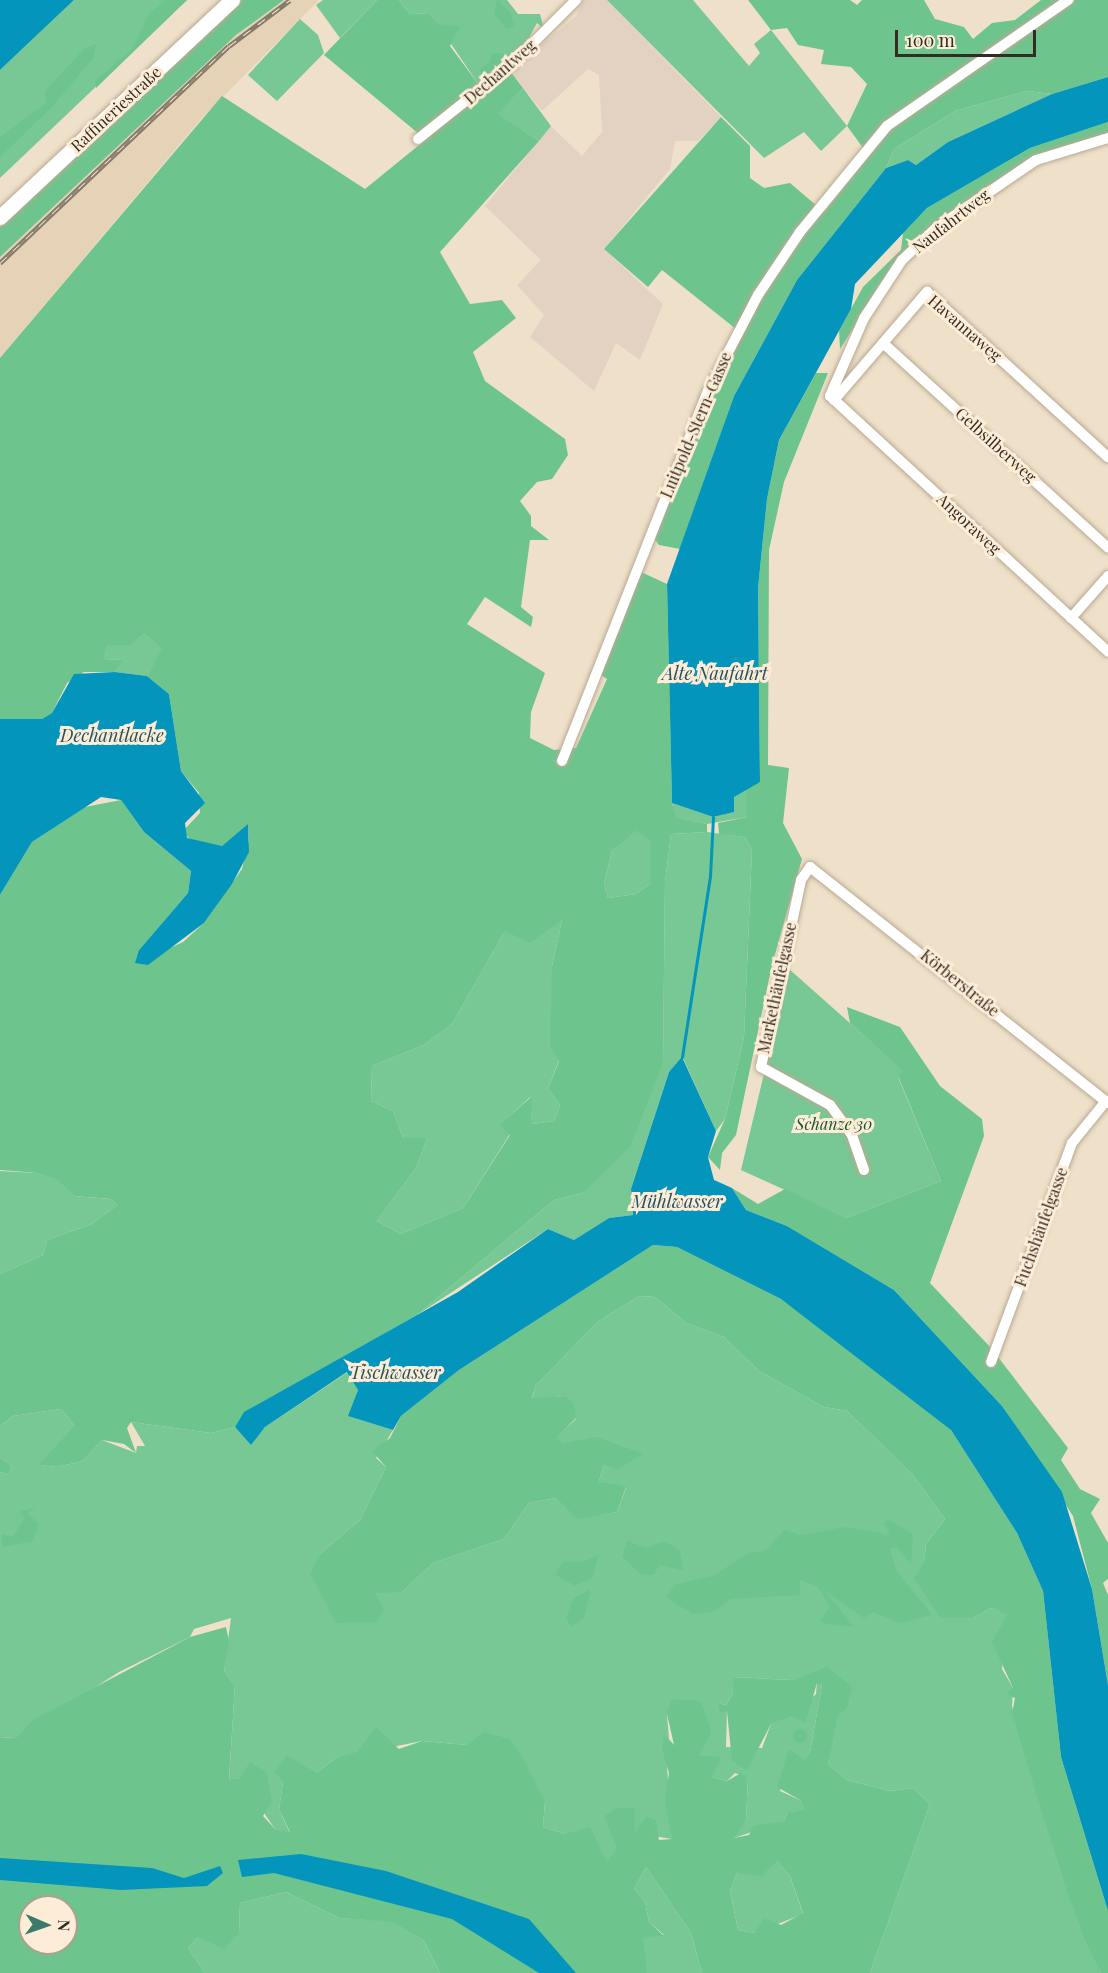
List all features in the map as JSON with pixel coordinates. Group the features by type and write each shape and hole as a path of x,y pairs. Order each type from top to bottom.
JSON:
{"street":[{"name":"Raffineriestraße","path":"0,217 232,0"},
{"name":"Dechantweg","path":"418,139 512,64 576,0"},
{"name":"Luitpold-Stern-Gasse","path":"562,761 708,391 758,295 800,232 887,126 1068,0"},
{"name":"Naufahrtweg","path":"832,398 864,318 902,260 935,229 1036,160 1108,138"},
{"name":"Havannaweg","path":"832,398 884,343 927,292 1108,457"},
{"name":"Gelbsilberweg","path":"884,343 1108,548"},
{"name":"Angoraweg","path":"832,398 1108,652"},
{"path":"1071,618 1108,576"},
{"name":"Körberstraße","path":"810,867 1107,1102"},
{"name":"Markethäufelgasse","path":"810,867 801,880 761,1067 830,1105 852,1135 864,1170"},
{"name":"Fuchshäufelgasse","path":"991,1362 1072,1143 1107,1102"}],"shaded area":[{"path":"284,0 319,0 201,119 0,358 0,257 236,35"},
{"path":"583,0 607,0 721,117 698,141 675,141 670,169 604,249 663,304 640,360 616,343 594,391 530,337 544,315 517,285 541,260 485,206 551,126 582,156 602,132 599,75 588,69 542,111 510,71 576,16"}],"green space":[{"path":"74,0 187,0 0,178 0,70"},
{"path":"165,0 187,0 96,88 95,81 132,49 149,14"},
{"path":"241,0 284,0 236,35 0,257 0,227"},
{"path":"323,0 377,0 340,38 316,5"},
{"path":"377,0 399,0 410,14 430,13 438,24 459,27 450,46 479,85 419,134 324,55"},
{"path":"399,0 507,0 518,14 540,14 544,29 537,23 523,49 490,62 487,79 479,85 430,13 410,14"},
{"path":"497,0 511,13 514,26 506,29 494,13"},
{"path":"607,0 693,0 749,66 760,53 754,44 771,30 847,126 821,151 804,132 764,158"},
{"path":"748,0 850,0 857,5 862,0 924,0 935,19 964,27 973,39 992,23 1015,20 1041,0 1108,0 1108,77 1052,94 1027,91 955,111 894,149 886,168 797,280 734,396 680,549 659,545 653,537 741,333 662,270 648,287 604,249 721,117 750,146 750,178 764,188 790,183 824,212 869,156 847,126 867,84 851,67 821,64 824,50 798,45 787,28 771,30"},
{"path":"300,19 318,35 324,53 277,101 248,75"},
{"path":"96,44 93,58 54,105 0,157 0,137 46,103 45,91 85,48"},
{"path":"492,53 513,54 487,79 479,70 490,62"},
{"path":"510,71 523,88 498,114 539,141 440,252 470,304 502,300 516,318 473,352 485,381 565,439 568,455 552,479 537,482 520,501 531,516 531,526 549,540 530,540 521,607 533,617 531,627 485,597 467,624 545,673 531,712 530,738 554,750 576,748 607,679 601,675 641,572 667,584 672,803 676,817 707,824 707,832 671,834 665,882 663,1063 630,1147 583,1193 554,1200 417,1315 245,1412 235,1427 211,1433 131,1422 127,1428 136,1453 124,1444 102,1440 83,1461 57,1467 39,1465 74,1425 61,1409 13,1416 0,1426 0,1274 43,1255 47,1240 92,1224 117,1205 111,1199 74,1196 59,1181 37,1173 0,1170 0,895 32,842 85,807 121,800 144,832 191,871 188,893 139,950 157,954 183,942 204,923 242,869 249,841 248,825 222,846 192,843 183,831 200,813 199,793 181,771 169,694 147,676 162,648 144,634 130,645 107,645 103,659 123,660 115,672 84,672 67,683 52,713 42,719 0,719 0,358 222,96 365,189","holes":["637,830 651,843 651,883 636,894 608,898 604,883 612,851","562,920 552,966 550,1047 559,1061 548,1089 560,1105 554,1121 532,1124 531,1097 499,1125 510,1135 463,1208 401,1234 377,1221 416,1168 427,1138 403,1138 393,1111 371,1101 372,1066 424,1045 452,1024 505,931 530,943"]},
{"path":"523,88 551,126 539,141 497,114"},
{"path":"1027,91 1052,94 948,142 916,165 908,160 886,168 894,149 955,111"},
{"path":"1108,122 1108,133 1032,158 973,198 878,290 840,349 839,331 863,287 901,250 903,233 927,208 1030,148"},
{"path":"816,373 828,373 784,482 769,550 768,765 789,768 783,823 802,859 772,965 736,1135 722,1153 720,1170 708,1157 725,1119 744,1037 752,849 745,837 719,834 718,823 747,817 747,787 760,782 758,588 767,499 779,440"},
{"path":"144,634 163,648 147,676 115,672 122,660 102,659 107,644 130,644"},
{"path":"747,787 747,817 707,824 675,817 672,803 713,817 733,812 734,797"},
{"path":"637,829 651,843 651,883 636,894 608,898 604,883 612,851"},
{"path":"707,832 745,837 752,849 744,1037 725,1119 716,1131 683,1058 669,1072 631,1189 633,1215 609,1218 574,1240 548,1229 417,1315 554,1200 583,1193 663,1063 665,882 671,834"},
{"path":"562,920 552,966 559,1060 548,1089 560,1105 554,1121 532,1124 530,1097 500,1125 510,1134 463,1208 401,1234 377,1221 416,1168 427,1138 403,1138 393,1111 371,1101 372,1066 424,1045 452,1024 505,931"},
{"name":"Schanze 30","path":"789,969 904,1071 898,1077 941,1181 846,1218 741,1170"},
{"path":"847,1007 900,1027 940,1086 982,1119 984,1136 930,1283 991,1348 1068,1448 1061,1460 1080,1489 1100,1499 1091,1513 1108,1543 1108,1579 1103,1583 1108,1595 1108,1685 1092,1589 1073,1516 1002,1406 894,1290 787,1226 746,1210 732,1188 758,1204 785,1189 846,1218 941,1181 898,1076 903,1071 850,1023"},
{"path":"0,1171 37,1173 60,1181 74,1196 111,1199 117,1205 92,1224 47,1240 43,1255 0,1274"},
{"path":"653,1245 677,1247 781,1299 899,1385 951,1430 1017,1533 1043,1591 1061,1757 1108,1911 1108,1973 1101,1973 1085,1940 1059,1868 1012,1714 1015,1698 1006,1694 1013,1688 992,1642 1007,1615 991,1608 973,1618 940,1617 914,1578 924,1562 926,1544 945,1519 913,1475 847,1411 824,1407 759,1371 724,1337 686,1323 655,1297 639,1296 599,1321 536,1385 532,1398 565,1396 574,1404 576,1418 557,1437 563,1444 595,1436 643,1454 618,1469 604,1465 599,1481 626,1487 617,1512 578,1519 555,1498 529,1503 504,1539 433,1563 402,1592 375,1593 384,1610 376,1622 336,1623 310,1574 320,1554 360,1520 386,1467 372,1451 390,1438 401,1416 459,1370"},
{"path":"639,1296 655,1297 686,1323 724,1337 759,1371 824,1407 847,1411 913,1475 945,1519 926,1544 924,1562 961,1616 973,1618 991,1608 1008,1615 1002,1669 1013,1688 1012,1706 1059,1868 1101,1973 870,1973 930,1804 913,1788 890,1791 847,1780 828,1764 840,1678 827,1668 791,1680 733,1677 733,1693 726,1705 718,1703 727,1711 726,1747 762,1748 771,1724 792,1715 816,1694 817,1682 822,1685 810,1752 804,1761 786,1764 780,1791 800,1800 806,1811 788,1812 784,1821 734,1838 734,1830 746,1820 748,1778 735,1773 727,1781 712,1777 667,1714 669,1739 675,1746 665,1737 672,1839 635,1833 631,1827 607,1863 565,1834 543,1827 545,1802 467,1745 422,1741 336,1758 316,1773 283,1782 279,1809 290,1833 275,1829 240,1778 229,1781 235,1685 224,1671 231,1618 194,1629 190,1637 119,1672 17,1737 0,1738 0,1472 9,1475 12,1466 0,1457 0,1426 13,1416 61,1409 74,1425 40,1465 57,1467 83,1461 102,1440 136,1453 137,1446 145,1446 131,1422 211,1433 235,1427 251,1444 265,1427 348,1372 358,1390 349,1416 393,1430 376,1458 386,1467 360,1520 320,1554 375,1592 402,1592 433,1563 504,1539 529,1503 555,1498 578,1518 617,1512 626,1488 599,1481 610,1446 595,1436 563,1445 556,1437 576,1419 564,1396 532,1399 536,1385 599,1321"},
{"path":"0,1457 12,1466 9,1475 0,1472"},
{"path":"36,1508 27,1513 39,1524 33,1541 2,1547 2,1534 13,1536 25,1518 19,1511"},
{"path":"888,1519 913,1534 911,1564 897,1547 890,1548 896,1570 932,1615 900,1623 873,1612 864,1618 823,1589 854,1627 825,1624 820,1621 830,1607 818,1587 800,1580 800,1595 731,1599 714,1612 692,1614 666,1597 676,1584 713,1576 747,1554 766,1550 784,1530 801,1535 845,1527 890,1535 884,1524"},
{"path":"627,1541 646,1548 665,1541 680,1551 684,1571 660,1565 653,1575 642,1575 622,1557"},
{"path":"598,1555 593,1577 575,1586 555,1574 564,1561 582,1562"},
{"path":"591,1589 584,1618 571,1627 566,1618 574,1598"},
{"path":"226,1627 229,1641 224,1671 235,1685 229,1780 240,1778 250,1762 266,1772 272,1801 263,1816 275,1829 290,1832 279,1809 283,1782 275,1772 287,1755 316,1773 336,1758 357,1752 376,1727 399,1749 422,1741 467,1745 484,1732 509,1739 524,1760 545,1802 543,1827 565,1834 590,1827 607,1862 617,1847 604,1816 616,1808 635,1808 635,1833 646,1817 656,1820 659,1840 672,1839 665,1801 669,1773 662,1749 664,1735 674,1745 667,1714 671,1699 699,1701 703,1707 711,1732 699,1756 721,1757 712,1777 727,1781 741,1773 748,1778 746,1820 734,1838 749,1835 753,1826 784,1821 788,1812 805,1810 800,1800 777,1787 789,1749 804,1760 810,1752 822,1685 817,1683 805,1723 792,1716 771,1724 747,1770 732,1761 727,1711 720,1713 718,1703 726,1705 733,1693 733,1677 791,1680 827,1667 852,1687 847,1708 838,1715 828,1764 847,1780 890,1791 913,1788 930,1804 870,1973 702,1973 691,1933 646,1867 634,1889 645,1901 649,1922 664,1936 643,1937 647,1973 440,1973 424,1941 394,1922 339,1918 286,1892 240,1903 239,1933 224,1949 198,1937 188,1948 205,1973 0,1973 0,1738 17,1737 33,1720 190,1637","holes":["777,1861 790,1876 803,1913 781,1925 764,1918 755,1933 738,1930 730,1890 737,1873 761,1876"]},
{"path":"800,1729 805,1731 807,1736 805,1741 800,1743 795,1741 793,1736 795,1731"},
{"path":"777,1861 790,1876 803,1914 755,1933 738,1930 730,1890 737,1873"},
{"path":"646,1867 691,1933 702,1973 647,1973 643,1966 643,1936 664,1935 649,1922 645,1901 634,1889"},
{"path":"286,1892 339,1918 394,1921 424,1941 440,1973 205,1973 188,1948 198,1937 239,1933 240,1903"}],"water":[{"path":"0,0 74,0 0,70"},
{"name":"Alte Naufahrt","path":"1108,77 1108,122 1030,148 927,208 855,284 851,309 779,440 767,499 758,588 760,782 734,797 734,812 713,817 672,803 667,584 734,396 797,280 886,168 908,160 916,165 948,142 1052,94"},
{"name":"Dechantlacke","path":"115,672 147,676 169,694 181,771 205,803 185,823 187,838 222,846 248,824 249,852 232,884 204,923 148,965 135,963 139,950 188,893 191,871 144,832 121,800 101,797 32,842 0,895 0,719 42,719 52,713 74,674"},
{"name":"Mühlwasser","path":"682,1057 716,1131 708,1157 714,1180 732,1188 746,1210 787,1226 894,1290 1002,1406 1062,1492 1092,1589 1108,1685 1108,1911 1061,1757 1043,1591 1017,1533 951,1430 781,1299 677,1247 653,1245 459,1370 401,1416 393,1430 348,1416 358,1390 347,1372 265,1427 251,1445 235,1427 244,1412 458,1292 548,1229 574,1240 609,1218 633,1215 631,1189 669,1072"},
{"path":"301,1854 386,1871 529,1919 576,1973 539,1973 452,1919 274,1873 242,1877 238,1860"},
{"path":"0,1858 152,1868 184,1878 220,1866 223,1873 207,1886 121,1890 0,1880"}],"waterway":[{"name":"Mühlwasser","path":"682,1057 710,876 713,817"}],"railway":[{"path":"0,263 229,46 290,0"}],"water label":[{"name":"Tischwasser","path":"395,1372"}]}
